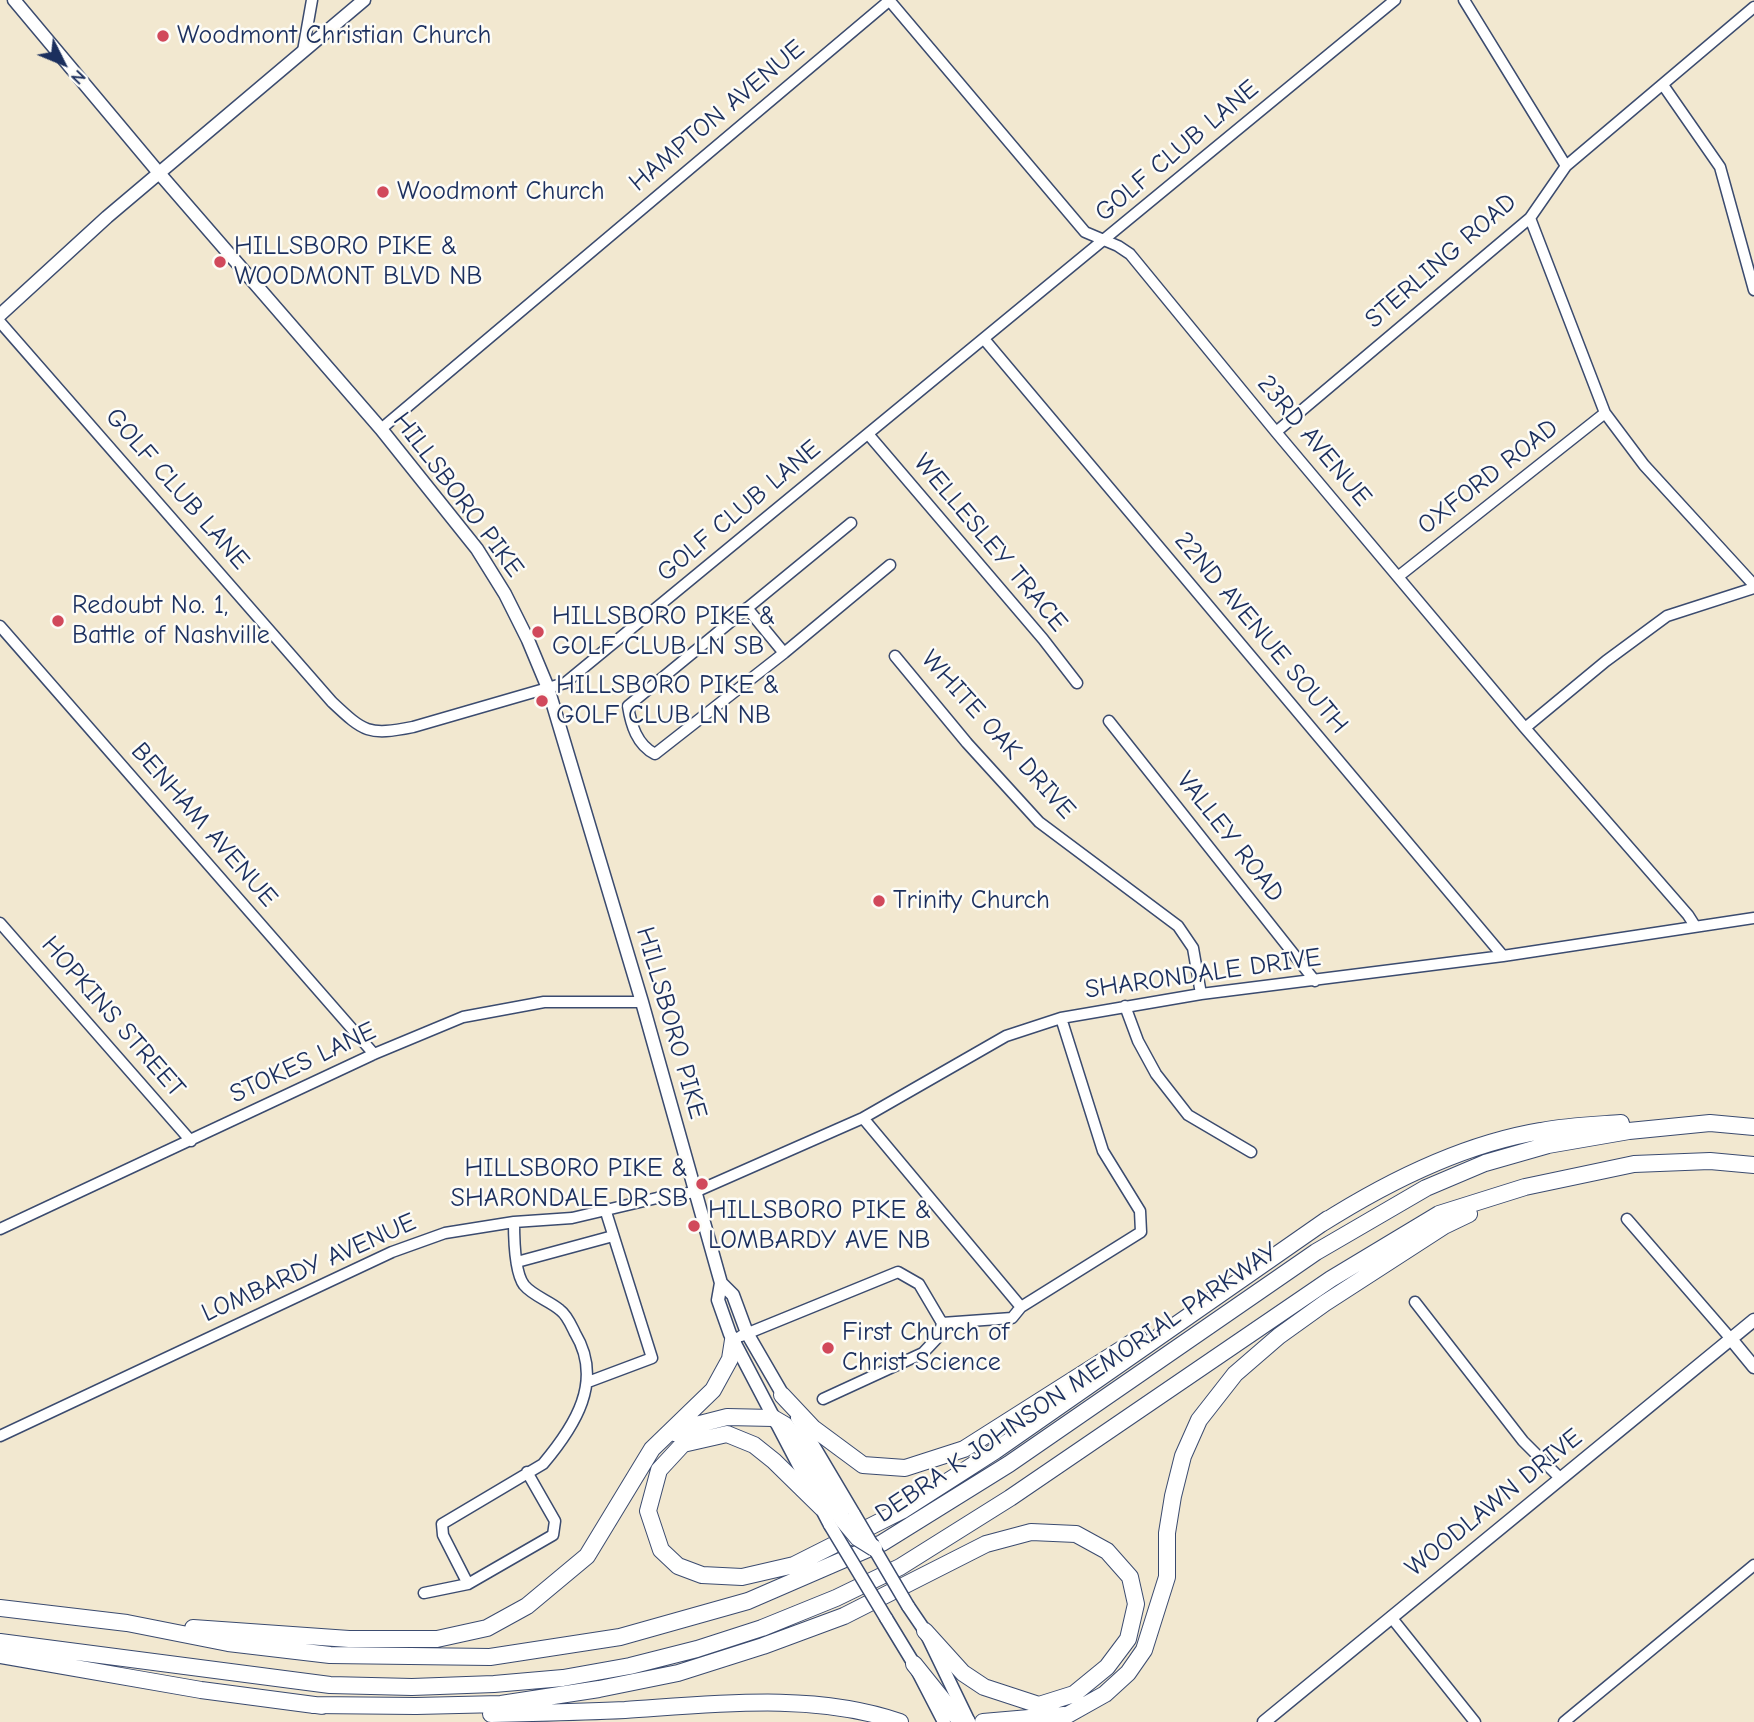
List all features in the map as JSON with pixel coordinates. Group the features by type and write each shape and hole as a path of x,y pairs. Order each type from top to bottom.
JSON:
{"highway":[{"path":"782,1395 813,1428 863,1465 905,1468 964,1448 1328,1219 1410,1174 1470,1149 1540,1131 1647,1121 1710,1123"},
{"name":"DEBRA K JOHNSON MEMORIAL PARKWAY","path":"0,1608 127,1623 228,1643 330,1655 490,1657 620,1637 748,1601 882,1544 1009,1464 1316,1252 1426,1188 1485,1163 1548,1145 1629,1131 1710,1123 1754,1127"},
{"name":"DEBRA K JOHNSON MEMORIAL PARKWAY","path":"0,1642 330,1685 412,1688 563,1678 630,1666 697,1649 762,1628 900,1567 1010,1498 1342,1273 1439,1214 1525,1187 1634,1164 1710,1161 1754,1165"},
{"path":"983,1722 1061,1719 1105,1694 1128,1673 1143,1650 1167,1577 1167,1532 1172,1496 1183,1456 1199,1420 1235,1374 1279,1336 1325,1303 1444,1226 1525,1187"},
{"path":"822,1508 754,1445 727,1434 682,1444 659,1470 648,1511 661,1550 678,1566 702,1575 742,1577 794,1565 903,1510 995,1451 1328,1219"},
{"path":"127,1623 349,1639 437,1639 487,1628 527,1606 587,1556 652,1449 713,1390 740,1337"},
{"path":"666,1437 692,1426 727,1417 773,1418 785,1425 793,1436 842,1519 858,1538 874,1548"},
{"path":"312,1705 502,1704 678,1673 844,1616 986,1544 1031,1531 1076,1534 1107,1551 1130,1577 1136,1604 1128,1639 1107,1667 1074,1694 1039,1705 984,1687 963,1673 925,1630"},
{"path":"0,1655 201,1690 312,1705 435,1715 682,1706 803,1705 884,1716 900,1722"},
{"path":"914,1664 955,1715 968,1722"}],"main road":[{"name":"HILLSBORO PIKE","path":"14,0 159,173 381,429 477,548 511,605 548,688 642,1002 721,1283 718,1300 740,1337 782,1395 886,1618 944,1722"},
{"path":"0,315 107,217 364,0"},
{"name":"WOODLAWN DRIVE","path":"1264,1722 1754,1320"},
{"name":"HILLSBORO PIKE","path":"740,1337 773,1418 822,1508 842,1519"},
{"path":"1731,1339 1754,1367"},
{"path":"874,1548 925,1630 968,1722"}],"street":[{"path":"303,51 312,0"},
{"name":"23RD AVENUE","path":"890,0 1085,232 1130,254 1276,432 1525,728 1689,915 1695,926"},
{"name":"HAMPTON AVENUE","path":"381,429 890,0"},
{"name":"GOLF CLUB LANE","path":"0,322 332,702 354,723 372,731 392,732 565,683 1395,0"},
{"path":"1464,0 1566,166"},
{"name":"STERLING ROAD","path":"1276,432 1530,218 1566,166 1754,7"},
{"path":"1663,85 1720,167 1754,290"},
{"path":"1525,728 1667,615 1754,587 1644,465 1605,413 1530,218"},
{"name":"22ND AVENUE SOUTH","path":"984,339 1503,956"},
{"name":"OXFORD ROAD","path":"1399,576 1605,413"},
{"name":"WELLESLEY TRACE","path":"868,434 1043,639 1077,683"},
{"path":"851,523 628,706 631,723 643,745 655,754 784,653 890,565"},
{"path":"747,608 784,653"},
{"name":"BENHAM AVENUE","path":"0,626 374,1054"},
{"name":"WHITE OAK DRIVE","path":"895,656 967,743 1040,822 1178,926 1193,948 1201,994"},
{"name":"VALLEY ROAD","path":"1109,721 1315,981"},
{"name":"SHARONDALE DRIVE","path":"695,1192 863,1118 1006,1036 1061,1018 1201,994 1503,956 1754,918"},
{"name":"HOPKINS STREET","path":"0,923 191,1141"},
{"name":"STOKES LANE","path":"2,1226 191,1141 374,1054 463,1017 535,1003 642,1002"},
{"path":"1125,1006 1138,1041 1156,1074 1188,1115 1251,1152"},
{"path":"942,1323 1012,1318 1021,1307 1141,1232 1140,1211 1103,1151 1061,1018"},
{"path":"863,1118 1021,1307"},
{"name":"LOMBARDY AVENUE","path":"0,1436 392,1252 445,1233 514,1222 572,1218 695,1192"},
{"path":"588,1382 652,1358 606,1212"},
{"path":"1627,1219 1731,1339"},
{"path":"468,1584 443,1535 442,1524 543,1464 583,1402 588,1382 582,1344 562,1311 524,1285 517,1262 514,1222"},
{"path":"517,1262 612,1233"},
{"path":"740,1337 898,1272 919,1284 942,1323 939,1336 923,1353 823,1399"},
{"path":"1415,1303 1523,1441 1561,1479"},
{"path":"424,1594 468,1584 553,1535 555,1521 527,1472"},
{"path":"1564,1722 1754,1565"},
{"path":"1391,1617 1475,1722"}],"place":[{"name":"Woodmont Christian Church","path":"163,36"},
{"name":"Woodmont Church","path":"383,192"},
{"name":"HILLSBORO PIKE & WOODMONT BLVD NB","path":"220,262"},
{"name":"Redoubt No. 1, Battle of Nashville","path":"58,621"},
{"name":"HILLSBORO PIKE & GOLF CLUB LN SB","path":"538,632"},
{"name":"HILLSBORO PIKE & GOLF CLUB LN NB","path":"542,701"},
{"name":"Trinity Church","path":"879,901"},
{"name":"HILLSBORO PIKE & SHARONDALE DR SB","path":"702,1184"},
{"name":"HILLSBORO PIKE & LOMBARDY AVE NB","path":"694,1226"},
{"name":"First Church of Christ Science","path":"828,1348"}]}
